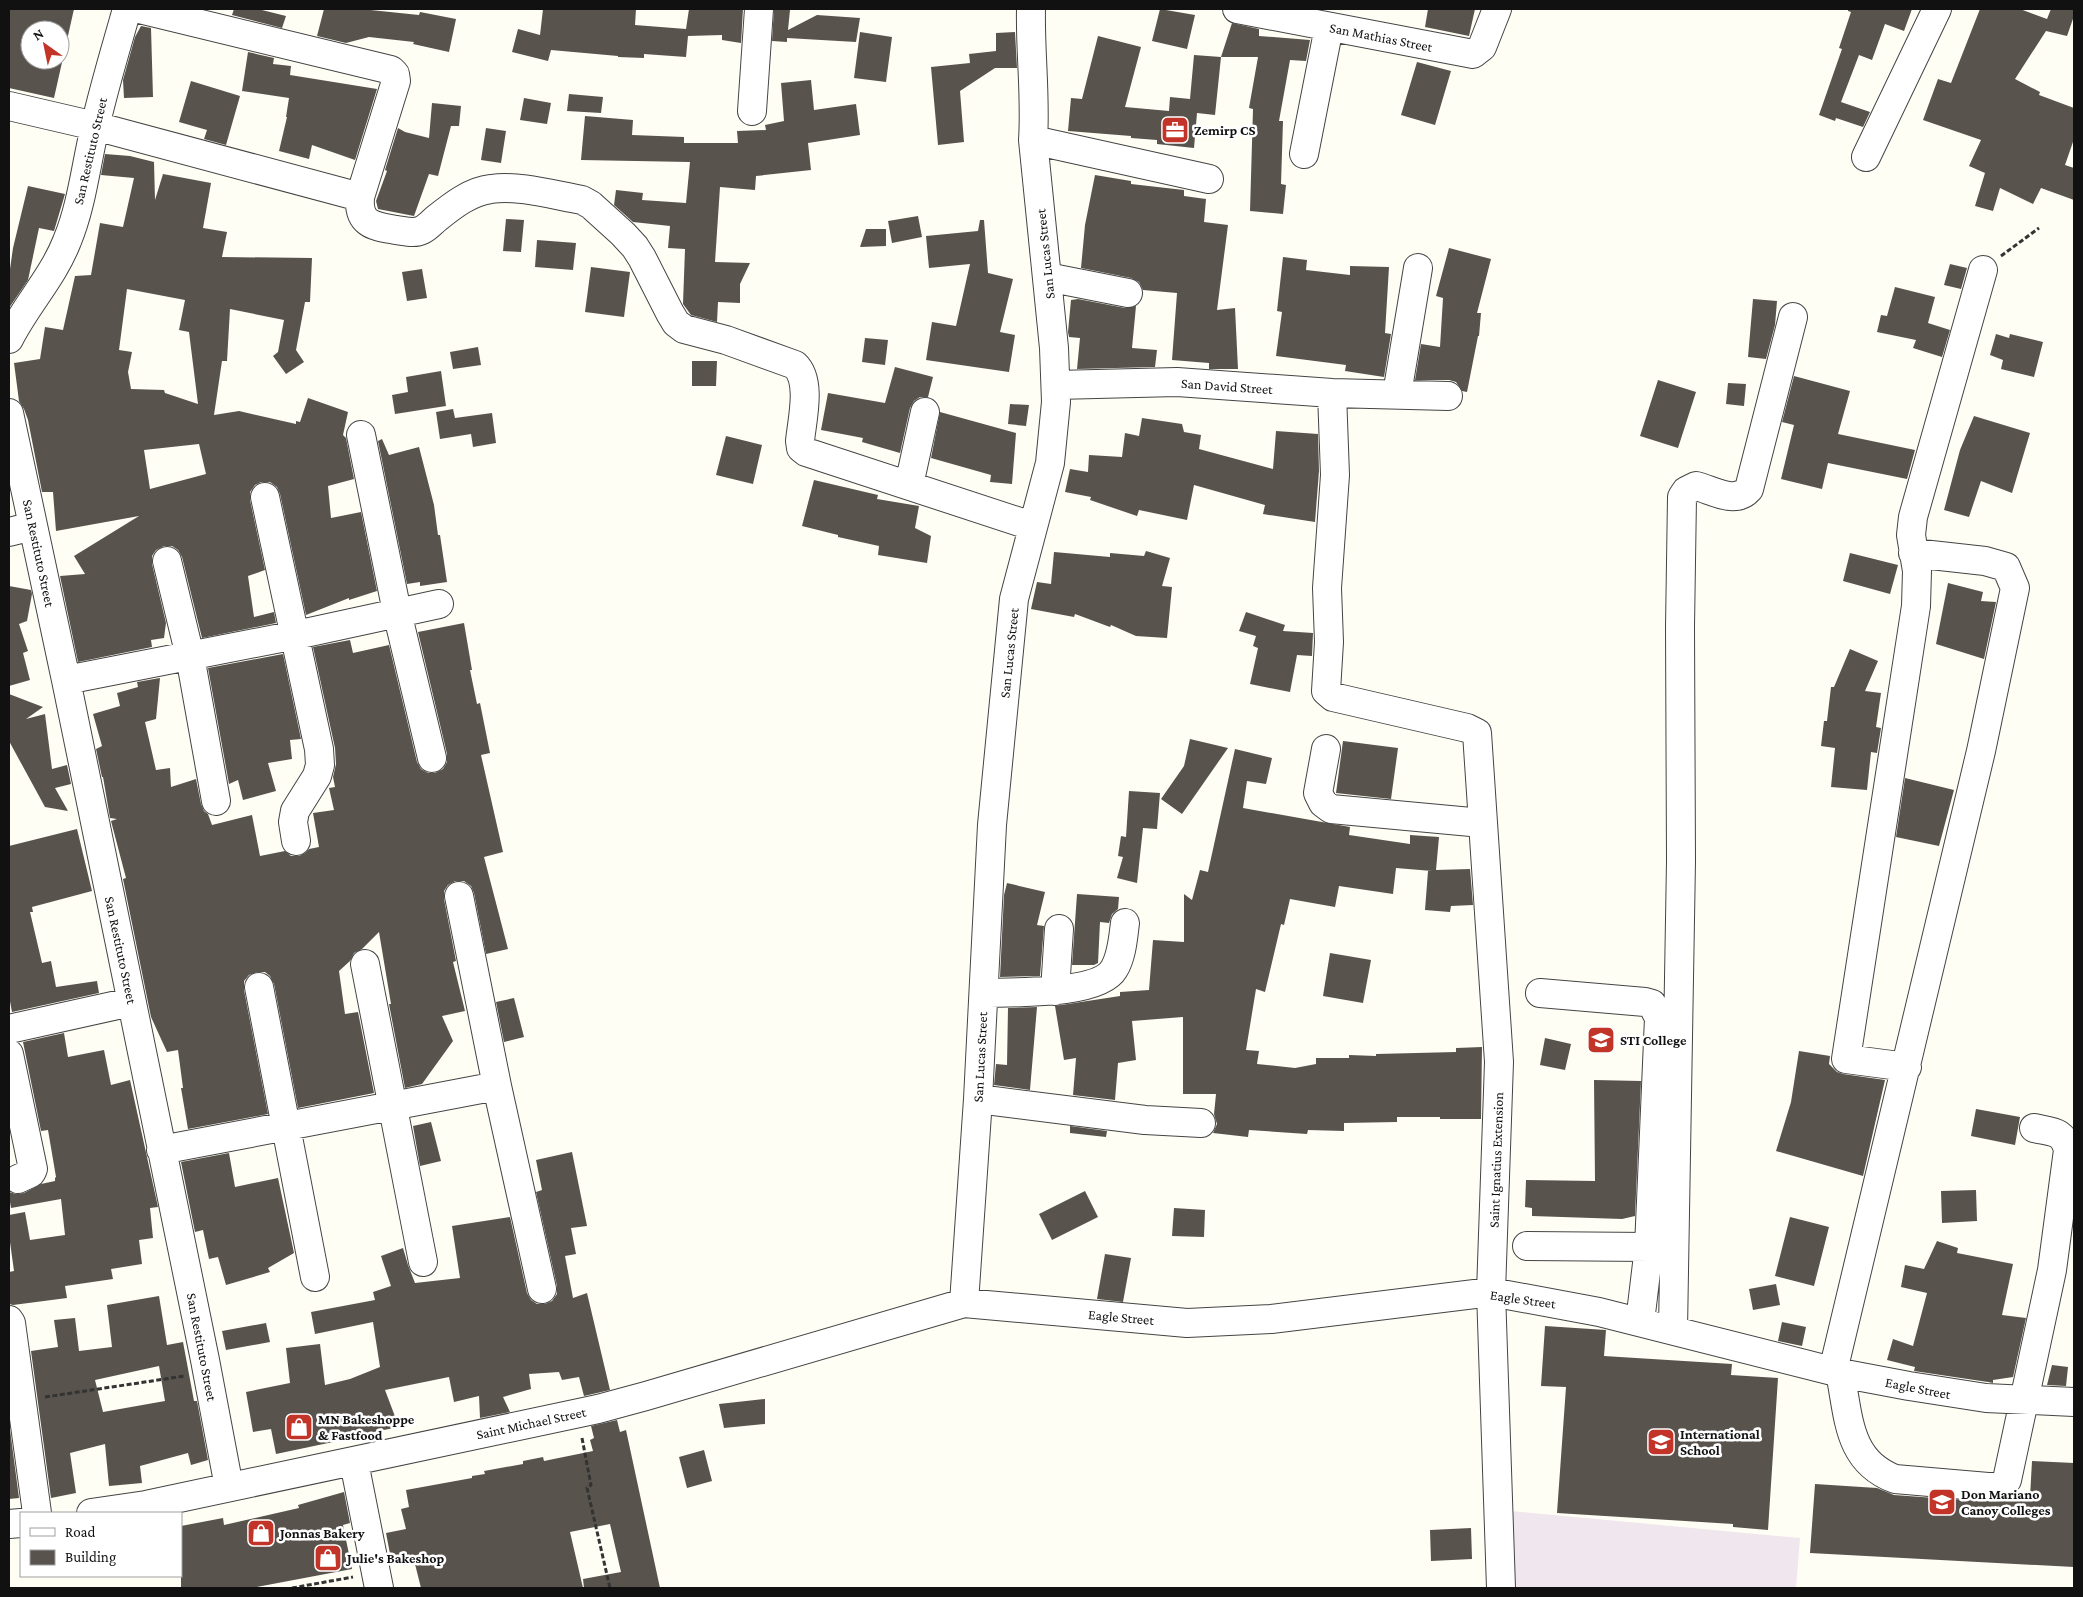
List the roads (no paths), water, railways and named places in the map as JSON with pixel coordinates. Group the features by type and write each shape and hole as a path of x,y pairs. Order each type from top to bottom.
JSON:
{"street":[{"name":"San Restituto Street","path":"11,330 59,260 68,241 95,126 127,9"},
{"path":"139,9 391,70 395,74 396,81 360,197 360,211 365,220 373,226 411,232 423,230 462,201 480,191 489,189 522,189 587,202 635,247 676,323 684,329 726,340 795,365 799,369 804,382 800,441 804,450 1032,526"},
{"path":"752,111 759,9"},
{"name":"San Lucas Street","path":"964,1303 978,1099 992,825 1014,606 1032,526 1050,463 1056,385 1033,140 1031,9"},
{"name":"San Mathias Street","path":"1237,9 1342,22 1473,54 1482,47 1497,9"},
{"path":"1866,157 1937,9"},
{"path":"1304,154 1342,22"},
{"path":"9,106 95,126 360,197"},
{"path":"1033,140 1209,179"},
{"path":"1397,394 1418,268"},
{"path":"1907,1067 1846,1059 1916,606 1917,571 1911,535 1913,517 1983,270"},
{"path":"1047,277 1128,293"},
{"path":"1673,1330 1681,861 1680,627 1682,497 1686,491 1696,486 1733,497 1744,494 1749,489 1793,318"},
{"name":"San David Street","path":"1056,385 1177,382 1332,393 1448,396"},
{"name":"Saint Ignatius Extension","path":"1332,393 1335,475 1328,588 1329,642 1326,691 1333,698 1468,728 1476,733 1499,1062 1492,1292 1501,1588"},
{"path":"909,485 924,412"},
{"name":"San Restituto Street","path":"9,413 21,529 66,680 208,1372 229,1487"},
{"path":"361,435 397,612 432,758"},
{"path":"265,497 319,749 320,764 317,776 295,811 293,822 296,840"},
{"path":"1913,553 1976,560 2006,568 2015,588 1981,751 1836,1372 1855,1444 1872,1467 1880,1473 1895,1479 1988,1487 2002,1485 2008,1480 2052,1270 2068,1150 2061,1134 2034,1128"},
{"path":"167,561 190,656 216,801"},
{"path":"66,680 296,635 439,604"},
{"path":"1326,749 1318,793 1323,803 1331,809 1482,823"},
{"path":"459,896 497,1086 542,1289"},
{"path":"984,993 1055,991 1077,988 1104,979 1114,970 1120,952 1125,923"},
{"path":"1055,991 1059,929"},
{"path":"365,964 423,1262"},
{"path":"259,987 315,1277"},
{"path":"1540,993 1645,1002 1652,1004 1659,1018 1648,1247 1640,1322"},
{"path":"9,1029 131,1002"},
{"path":"9,1054 33,1169 31,1173 18,1179"},
{"path":"161,1150 497,1086"},
{"path":"978,1099 1145,1120 1201,1123"},
{"path":"1527,1246 1648,1247"},
{"name":"Eagle Street","path":"964,1303 1187,1323 1270,1319 1492,1292 1599,1312 1836,1372 1955,1395 2074,1402"},
{"name":"Saint Michael Street","path":"98,1512 146,1505 354,1462 646,1396 964,1303"},
{"path":"9,1320 11,1324 16,1401 37,1512"},
{"path":"354,1462 377,1581"}],"place":[{"name":"Zemirp CS","path":"1175,130"},
{"name":"STI College","path":"1601,1040"},
{"name":"MN Bakeshoppe & Fastfood","path":"299,1427"},
{"name":"International School","path":"1661,1442"},
{"name":"Don Mariano Canoy Colleges","path":"1942,1502"},
{"name":"Jonnas Bakery","path":"261,1533"},
{"name":"Julie's Bakeshop","path":"328,1558"}]}
